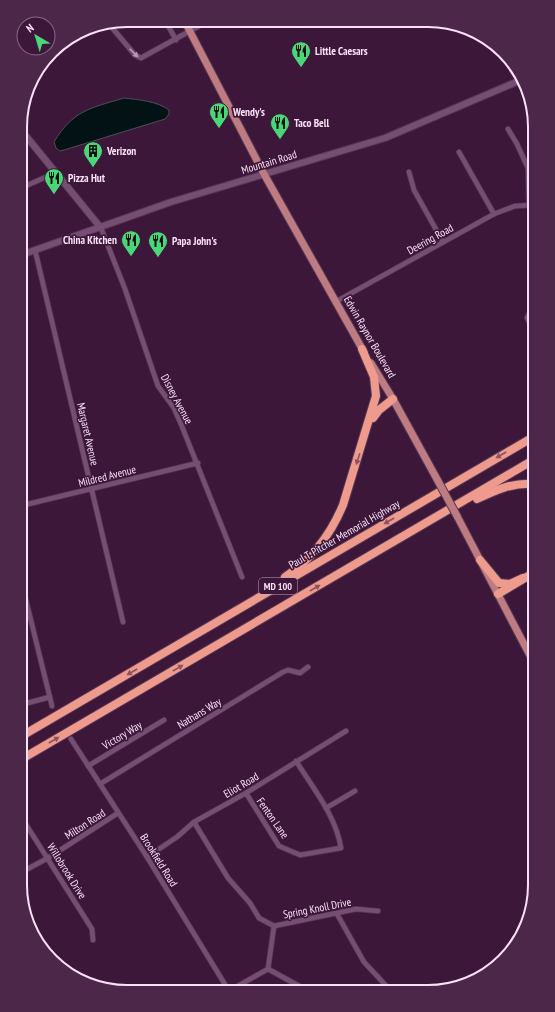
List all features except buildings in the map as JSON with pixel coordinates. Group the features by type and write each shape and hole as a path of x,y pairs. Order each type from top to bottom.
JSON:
{"highway":[{"path":"147,663 280,580 312,554 328,534 339,515 370,422 376,396 376,388 362,349"},
{"path":"370,422 379,410 393,399"},
{"name":"Paul T. Pitcher Memorial Highway","path":"27,733 528,440"},
{"name":"MD 100","path":"27,756 528,463"},
{"path":"426,524 505,486 528,484"},
{"path":"480,560 499,583 510,584 528,576"},
{"path":"498,594 523,578"}],"main road":[{"name":"Edwin Raynor Boulevard","path":"187,27 264,174 337,301 362,349 393,399 498,594 528,645"},
{"name":"Mountain Road","path":"27,253 101,228 171,202 385,138 517,82"},
{"path":"27,138 101,228"}],"street":[{"path":"169,27 176,40"},
{"path":"113,28 138,58 146,56 176,40 196,27"},
{"path":"508,129 528,168"},
{"path":"458,152 494,214"},
{"path":"409,172 414,190 443,242"},
{"path":"27,185 55,173"},
{"name":"Deering Road","path":"337,301 494,214 515,206 528,204"},
{"name":"Disney Avenue","path":"101,228 125,289 158,386 174,408 198,463 242,577"},
{"name":"Margaret Avenue","path":"35,250 123,622"},
{"name":"Mildred Avenue","path":"27,504 198,463"},
{"path":"27,604 52,706"},
{"name":"Nathans Way","path":"100,784 283,672 288,670 300,672 308,667"},
{"path":"27,703 50,697"},
{"name":"Victory Way","path":"88,766 164,720"},
{"name":"Eliot Road","path":"147,857 177,837 194,822 246,793 346,731"},
{"name":"Brookfield Road","path":"71,739 147,857 225,985"},
{"path":"296,761 326,808 355,791"},
{"name":"Fenton Lane","path":"246,793 279,846 300,855 341,848 338,832 326,808"},
{"name":"Milton Road","path":"27,869 48,858 118,813"},
{"name":"Spring Knoll Drive","path":"194,822 228,878 250,903 259,918 274,926 356,909 378,911"},
{"name":"Willobrook Drive","path":"27,826 92,929 93,940"},
{"path":"337,914 364,962 385,985"},
{"path":"268,969 274,926"},
{"path":"240,985 268,969"},
{"path":"268,969 297,985"}],"shaded area":[{"path":"124,98 148,101 169,110 169,114 165,119 64,150 60,151 56,148 54,142 61,131 76,117 92,108"}],"place":[{"name":"Little Caesars","path":"301,68"},
{"name":"Wendy's","path":"219,129"},
{"name":"Taco Bell","path":"280,140"},
{"name":"Verizon","path":"93,168"},
{"name":"Pizza Hut","path":"54,195"},
{"name":"China Kitchen","path":"131,257"},
{"name":"Papa John's","path":"158,258"}]}
